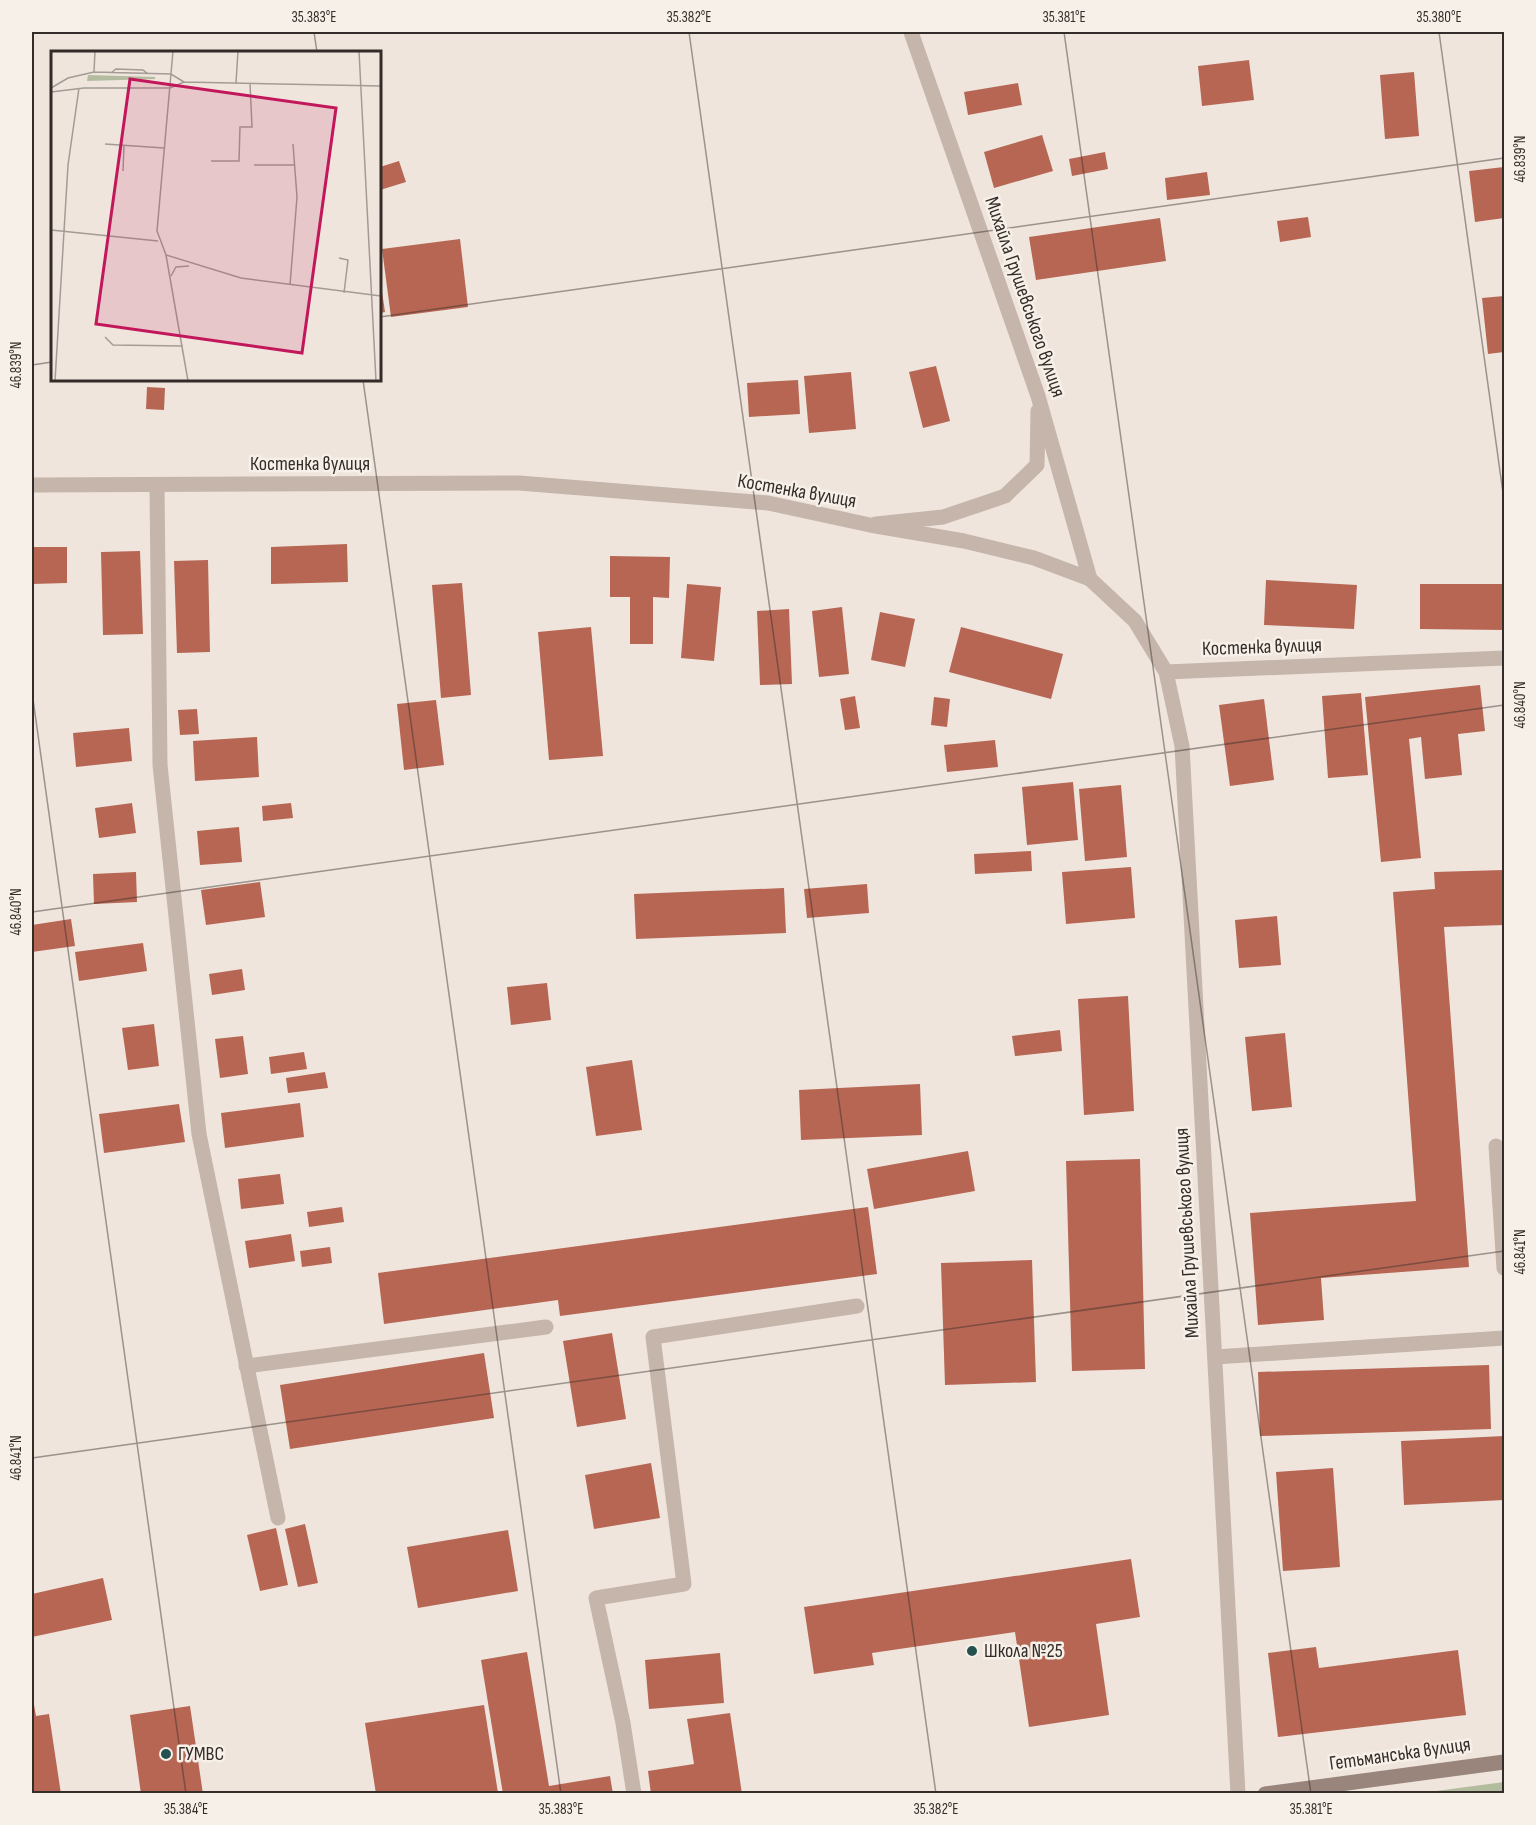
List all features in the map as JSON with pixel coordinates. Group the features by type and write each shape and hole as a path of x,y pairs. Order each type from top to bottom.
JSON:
{"street":[{"name":"Михайла Грушевського вулиця","path":"911,32 1038,396 1090,579"},
{"path":"870,525 943,517 1005,496 1037,465 1038,396"},
{"name":"Костенка вулиця","path":"32,485 519,483 768,503 870,525 964,541 1034,558 1090,579 1135,621 1166,672 1504,658"},
{"path":"157,486 160,765 199,1134 278,1518"},
{"name":"Михайла Грушевського вулиця","path":"1166,672 1182,746 1238,1794"},
{"path":"1496,1146 1504,1268"},
{"path":"634,1794 623,1723 596,1598 684,1584 653,1337 857,1306"},
{"path":"246,1366 546,1327"},
{"path":"1215,1357 1504,1338"},
{"name":"Гетьманська вулиця","path":"1265,1794 1504,1761"}],"green space":[{"path":"1504,1782 1504,1793 1421,1793"}],"building":[{"path":"1249,60 1254,100 1202,106 1198,66"},
{"path":"1414,72 1419,136 1385,139 1380,75"},
{"path":"1018,83 1022,105 968,115 964,92"},
{"path":"1042,135 1053,171 994,188 984,152"},
{"path":"1105,152 1108,169 1072,176 1069,159"},
{"path":"399,161 406,182 381,190 381,167"},
{"path":"1504,167 1504,218 1475,222 1469,171"},
{"path":"1207,172 1210,195 1167,200 1165,178"},
{"path":"1308,217 1311,237 1280,242 1277,221"},
{"path":"1160,218 1166,261 1036,280 1029,237"},
{"path":"460,239 468,307 391,317 382,249"},
{"path":"381,285 385,312 381,313"},
{"path":"1504,296 1504,352 1488,354 1482,298"},
{"path":"936,366 950,421 923,428 909,372"},
{"path":"851,372 856,429 809,433 804,376"},
{"path":"798,380 800,414 749,417 747,383"},
{"path":"147,387 165,388 164,410 146,409"},
{"path":"347,544 348,582 271,584 271,547"},
{"path":"32,547 67,547 67,583 32,584"},
{"path":"140,551 143,634 103,635 101,552"},
{"path":"610,556 670,557 669,598 653,597 653,644 630,644 630,597 610,597"},
{"path":"208,560 210,652 177,653 174,561"},
{"path":"1266,580 1357,585 1354,629 1264,625"},
{"path":"462,583 471,695 441,698 432,585"},
{"path":"687,584 721,587 714,661 681,658"},
{"path":"1420,584 1504,584 1504,630 1420,629"},
{"path":"842,607 849,674 819,677 812,611"},
{"path":"789,609 792,684 760,685 757,611"},
{"path":"880,612 915,619 905,667 871,660"},
{"path":"591,627 603,756 549,760 538,632"},
{"path":"961,627 1063,654 1051,699 949,672"},
{"path":"1480,685 1485,731 1458,734 1462,775 1425,779 1421,737 1409,739 1421,858 1381,862 1365,697"},
{"path":"1361,693 1368,775 1328,778 1322,696"},
{"path":"855,696 860,728 845,730 840,699"},
{"path":"934,697 950,699 947,727 931,725"},
{"path":"1264,699 1274,780 1230,786 1219,705"},
{"path":"436,700 444,765 404,770 397,704"},
{"path":"197,709 199,734 180,735 178,710"},
{"path":"129,728 132,761 76,767 73,733"},
{"path":"257,737 259,777 195,781 193,741"},
{"path":"995,740 998,767 947,772 944,745"},
{"path":"1073,782 1078,840 1027,845 1022,787"},
{"path":"1121,785 1127,857 1085,861 1079,789"},
{"path":"132,803 136,833 99,838 95,808"},
{"path":"291,803 293,818 263,821 262,806"},
{"path":"239,827 242,862 200,865 197,831"},
{"path":"1031,851 1032,871 975,874 974,854"},
{"path":"1131,867 1135,918 1066,924 1062,872"},
{"path":"1504,870 1504,925 1444,927 1469,1267 1321,1278 1324,1320 1258,1325 1250,1213 1416,1201 1393,892 1435,889 1434,872"},
{"path":"136,872 137,902 94,904 93,874"},
{"path":"260,882 265,917 206,925 201,890"},
{"path":"867,884 869,913 807,918 804,889"},
{"path":"784,888 786,933 636,939 634,894"},
{"path":"1277,916 1281,965 1239,968 1235,920"},
{"path":"71,919 75,946 32,952 32,925"},
{"path":"143,943 147,971 79,981 75,952"},
{"path":"242,969 245,990 212,995 209,974"},
{"path":"547,983 551,1020 511,1025 507,987"},
{"path":"1128,996 1134,1111 1084,1115 1078,999"},
{"path":"154,1024 159,1066 128,1070 122,1028"},
{"path":"1060,1030 1062,1051 1015,1056 1012,1036"},
{"path":"1285,1033 1292,1107 1252,1111 1245,1037"},
{"path":"243,1036 248,1074 220,1078 215,1039"},
{"path":"304,1052 307,1069 271,1074 269,1057"},
{"path":"632,1060 642,1130 596,1136 586,1067"},
{"path":"325,1072 328,1088 288,1093 286,1078"},
{"path":"920,1084 922,1135 801,1140 799,1090"},
{"path":"300,1103 304,1137 225,1148 221,1113"},
{"path":"179,1104 185,1142 104,1153 99,1114"},
{"path":"968,1151 975,1191 874,1209 867,1169"},
{"path":"1140,1159 1145,1369 1072,1371 1066,1161"},
{"path":"280,1174 284,1204 241,1209 238,1179"},
{"path":"342,1207 344,1222 309,1227 307,1212"},
{"path":"868,1207 877,1274 560,1316 558,1300 384,1324 378,1273"},
{"path":"291,1234 295,1261 249,1268 245,1241"},
{"path":"330,1247 332,1263 302,1267 300,1251"},
{"path":"1032,1260 1036,1382 945,1385 941,1263"},
{"path":"612,1333 626,1419 577,1427 563,1341"},
{"path":"484,1353 494,1418 290,1449 280,1385"},
{"path":"1489,1365 1491,1429 1260,1436 1258,1372"},
{"path":"1504,1436 1504,1500 1404,1505 1401,1441"},
{"path":"651,1463 660,1518 594,1529 585,1475"},
{"path":"1333,1468 1340,1567 1283,1571 1276,1472"},
{"path":"305,1524 318,1583 298,1587 285,1529"},
{"path":"276,1528 288,1585 260,1591 247,1535"},
{"path":"508,1530 518,1591 418,1608 407,1547"},
{"path":"1131,1559 1140,1617 1096,1624 1109,1715 1029,1727 1015,1632 872,1653 874,1665 814,1674 804,1607"},
{"path":"103,1578 112,1620 32,1637 32,1594"},
{"path":"1316,1647 1319,1668 1458,1650 1466,1715 1278,1737 1268,1653"},
{"path":"527,1652 549,1786 610,1776 613,1794 503,1794 481,1660"},
{"path":"720,1653 724,1703 649,1709 645,1660"},
{"path":"32,1693 36,1716 49,1714 61,1794 32,1794"},
{"path":"484,1705 498,1793 376,1794 365,1723"},
{"name":"ГУМВС","path":"190,1706 203,1794 141,1794 130,1715"},
{"path":"730,1713 742,1794 651,1794 648,1771 694,1764 687,1719"}],"place":[{"name":"Школа №25","path":"972,1651"},
{"name":"ГУМВС","path":"166,1754"}]}
